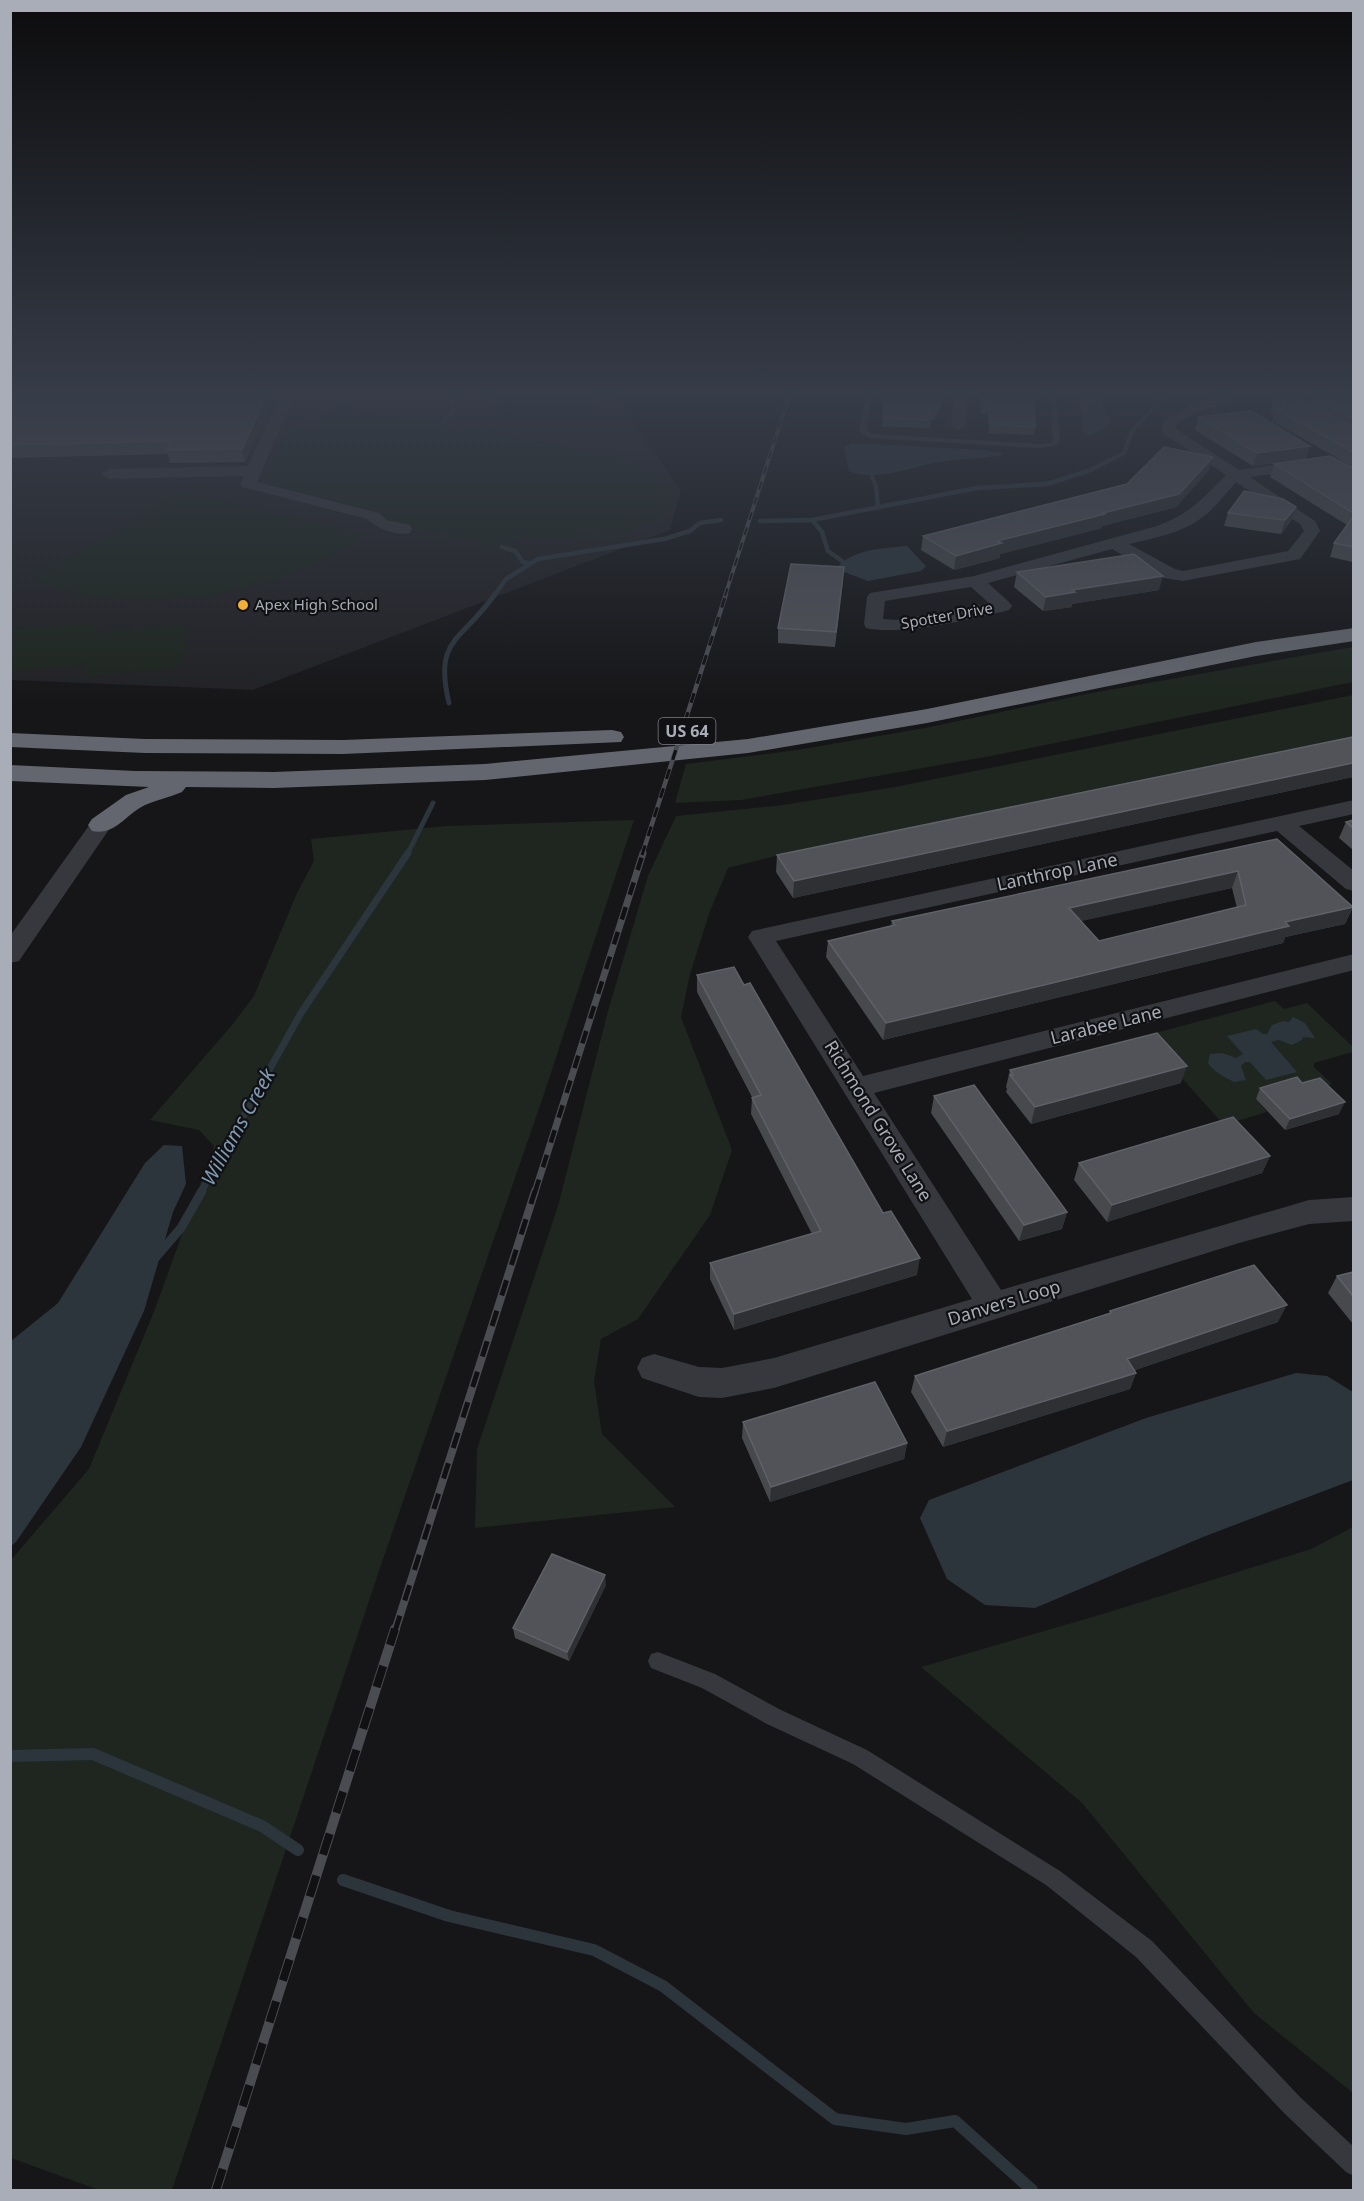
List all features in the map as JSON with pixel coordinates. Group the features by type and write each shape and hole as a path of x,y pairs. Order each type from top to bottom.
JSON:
{"highway":[{"name":"US 64","path":"10,740 145,746 343,747 575,740 759,725 912,700 1353,616"},
{"name":"US 64","path":"10,773 274,780 485,772 748,746 927,716 1256,649 1353,634"},
{"path":"43,775 92,791 101,804 101,825"},
{"path":"101,825 124,807 149,795 175,787 217,780"}],"street":[{"path":"305,499 373,516 381,524 404,529"},
{"name":"Spotter Drive","path":"975,581 1003,606 896,626 873,624 876,597 975,581 1163,530 1187,520 1199,512 1212,499"},
{"path":"1114,543 1170,574 1183,576 1294,555 1312,531 1307,521 1272,499"},
{"name":"Lanthrop Lane","path":"761,937 1353,807"},
{"path":"1282,824 1353,884"},
{"path":"10,955 101,825"},
{"name":"Richmond Grove Lane","path":"761,937 858,1087 994,1306"},
{"name":"Larabee Lane","path":"858,1087 1353,962"},
{"name":"Danvers Loop","path":"654,1368 699,1382 733,1381 774,1373 1299,1214 1330,1209 1353,1209"}],"lane":[{"path":"658,1661 708,1681 774,1717 860,1757 1053,1878 1144,1949 1293,2106 1353,2163"}],"shaded area":[{"path":"11,499 679,499 670,530 253,690 11,680"},
{"path":"171,499 216,499 365,535 304,568 237,590 202,597 131,600 96,597 72,593 34,579"},
{"path":"299,499 671,499 660,516 617,535 531,537 496,546 315,508"},
{"path":"907,546 926,566 921,571 868,581 836,569 842,562 859,553"},
{"path":"86,623 96,625 94,635 102,632 181,625 187,628 182,663 172,669 91,675 84,672 85,662 75,666 11,671 11,629"},
{"path":"1353,647 1353,682 991,756 741,800 675,803 686,764 797,750 925,728 1086,694"},
{"path":"1353,695 1353,739 841,852 776,856 728,868 709,914 690,974 681,1017 732,1150 710,1215 638,1319 601,1339 594,1381 602,1434 675,1507 475,1528 477,1449 558,1206 608,1011 648,876 676,816 783,805 895,787"},
{"path":"634,820 542,1100 380,1568 172,2190 99,2190 11,2158 11,1560 89,1469 155,1309 214,1146 199,1130 150,1120 254,996 297,893 314,861 311,839 447,826"},
{"path":"1275,1001 1284,1009 1307,1003 1353,1047 1353,1052 1314,1063 1314,1067 1332,1084 1297,1094 1256,1099 1267,1112 1224,1125 1144,1036"},
{"path":"1293,1017 1305,1023 1315,1038 1303,1037 1302,1040 1292,1045 1279,1040 1271,1042 1297,1072 1266,1080 1250,1062 1245,1062 1241,1066 1246,1080 1234,1082 1216,1072 1208,1063 1210,1054 1223,1053 1236,1058 1243,1054 1227,1036 1256,1029 1267,1034 1272,1025 1283,1021 1289,1022"},
{"path":"164,1145 182,1146 186,1184 173,1212 144,1311 81,1447 11,1546 11,1341 58,1303 145,1163"},
{"path":"1296,1373 1327,1376 1353,1392 1353,1480 1203,1537 1035,1608 985,1605 947,1579 920,1518 929,1500 1146,1418"},
{"path":"1353,1527 1353,2093 1254,2013 1082,1803 921,1667 1106,1613 1311,1549"}],"building":[{"path":"1069,499 1160,499 997,541 1002,543 956,556 923,536"},
{"path":"1238,499 1282,499 1296,507 1285,520 1228,513"},
{"path":"1330,499 1353,499 1353,513"},
{"path":"1353,517 1353,547 1334,543"},
{"path":"1134,554 1163,576 1072,590 1075,592 1046,597 1017,572"},
{"path":"791,564 844,567 836,632 778,628"},
{"path":"1353,737 1353,763 794,881 777,855"},
{"path":"1353,820 1353,828 1346,822"},
{"path":"1277,839 1353,907 1285,922 1289,926 886,1023 828,941 895,925 892,921","holes":["1238,871 1246,905 1099,941 1069,908"]},
{"path":"734,967 744,985 750,983 883,1213 891,1211 920,1258 734,1314 710,1263 821,1231 752,1098 761,1095 697,975"},
{"path":"1157,1033 1187,1066 1035,1107 1010,1075 1013,1075 1010,1070"},
{"path":"1297,1077 1302,1083 1320,1078 1345,1102 1290,1119 1260,1088"},
{"path":"974,1085 1067,1212 1024,1225 934,1096"},
{"path":"1233,1117 1270,1156 1112,1205 1079,1163"},
{"path":"1254,1265 1287,1305 1127,1359 1136,1373 947,1431 915,1376 1111,1313 1110,1311"},
{"path":"1353,1272 1353,1296 1337,1276"},
{"path":"875,1382 907,1443 771,1487 743,1422"},
{"path":"552,1554 605,1575 567,1652 513,1628"}],"waterway":[{"path":"877,499 878,507"},
{"path":"878,507 922,499"},
{"path":"812,520 878,507"},
{"name":"Williams Creek","path":"494,596 506,579 538,559 664,539 690,531 700,523 721,520"},
{"path":"760,521 812,520"},
{"path":"812,520 822,532 828,551 842,561"},
{"name":"Williams Creek","path":"502,547 515,551 523,562 528,563"},
{"name":"Williams Creek","path":"449,703 445,681 448,652 454,641 495,594"},
{"name":"Williams Creek","path":"408,853 433,803"},
{"name":"Williams Creek","path":"201,1192 301,1013 408,853"},
{"name":"Williams Creek","path":"156,1257 181,1228 202,1191"},
{"path":"10,1756 93,1754 262,1826 298,1850"},
{"path":"343,1880 449,1916 594,1950 663,1986 835,2119 906,2129 955,2121 1032,2190"}],"railway":[{"path":"725,596 756,499"},
{"path":"642,855 726,594"},
{"path":"535,1192 643,853"},
{"path":"395,1631 535,1191"},
{"path":"216,2190 395,1629"}],"place":[{"name":"Apex High School","path":"243,605"}]}
